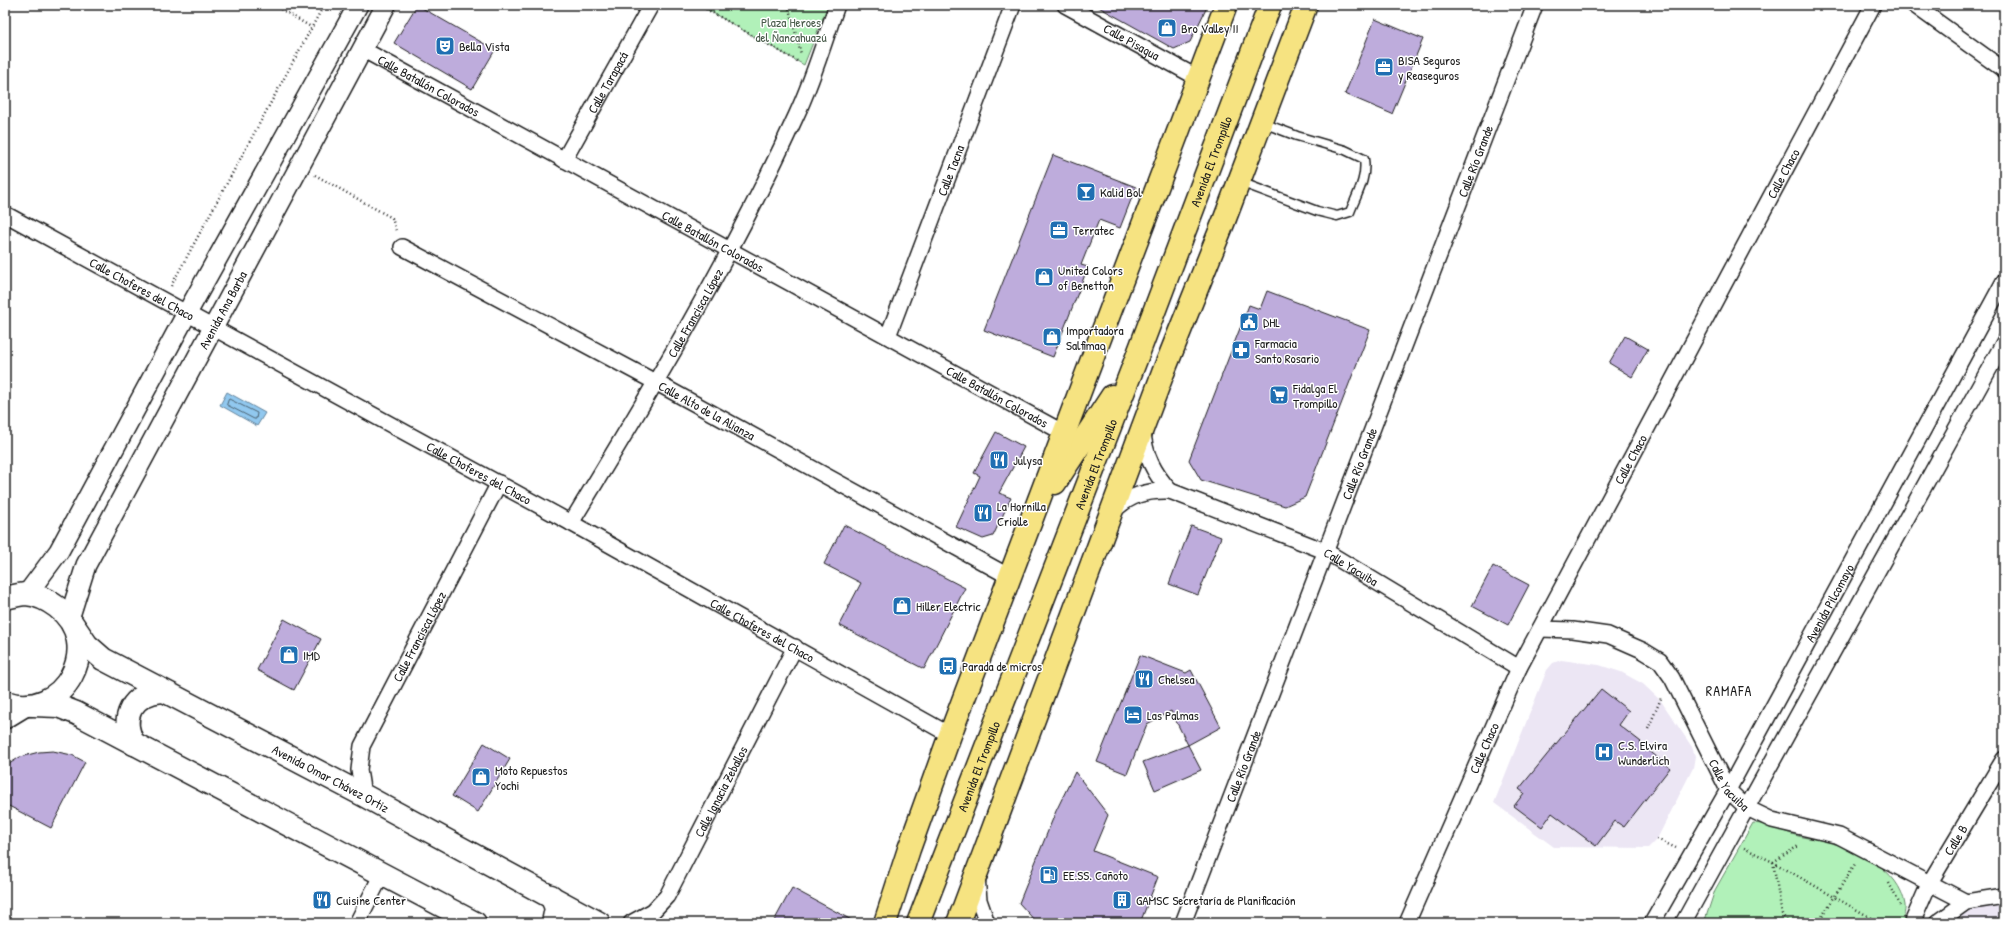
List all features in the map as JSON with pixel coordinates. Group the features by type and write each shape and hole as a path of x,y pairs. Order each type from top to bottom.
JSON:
{"main road":[{"path":"885,923 909,849 950,735 1036,511 1064,433 1226,5"},
{"name":"Avenida El Trompillo","path":"918,923 1135,362 1270,5"},
{"path":"958,923 1163,373 1239,182 1306,5"},
{"path":"1036,511 1135,362"},
{"name":"Avenida Omar Chávez Ortiz","path":"15,594 50,602 70,621 87,645 103,659 363,795 599,923"},
{"path":"30,705 50,699 64,689 73,674 78,657 78,640 70,621"},
{"path":"134,744 129,734 127,724 129,713 134,703 142,696 152,692 162,691"},
{"path":"5,702 13,704 58,706 76,713 382,874 430,901 475,923"},
{"path":"551,896 556,908 553,923"},
{"path":"430,901 464,911 488,923"}],"street":[{"name":"Avenida Ana Barba","path":"70,621 86,565 386,5"},
{"name":"Calle Tarapacá","path":"564,160 651,5"},
{"name":"Calle Francisca López","path":"571,523 657,383 730,252 797,114 837,5"},
{"name":"Calle Tacna","path":"888,336 1013,5"},
{"name":"Calle Pisagua","path":"1065,5 1198,78"},
{"name":"Calle Río Grande","path":"1183,923 1535,5"},
{"name":"Calle Chaco","path":"1407,923 1519,668 1873,5"},
{"path":"1914,5 2004,70"},
{"path":"15,594 59,551 187,313 355,10 374,27"},
{"name":"Calle Batallón Colorados","path":"362,49 730,252 888,336 1064,433"},
{"name":"Calle Choferes del Chaco","path":"5,214 499,483 795,647 950,735"},
{"name":"Calle Alto de la Alianza","path":"402,247 657,383 1010,577"},
{"name":"Avenida Pilcomayo","path":"1652,923 1728,790 2004,282"},
{"name":"Avenida Pilcomayo","path":"1683,923 2004,342"},
{"path":"1143,427 1144,441 1152,468 1170,491"},
{"name":"Calle Francisca López","path":"363,795 358,770 362,746 499,483"},
{"name":"Calle Yacuiba","path":"1110,515 1119,505 1143,492 1157,490 1170,491 1325,551 1519,668"},
{"name":"Calle Yacuiba","path":"1540,629 1573,630 1608,635 1642,650 1660,661 1669,673 1728,790 1747,808 1772,820 1839,836 1966,902"},
{"name":"Calle Ignacia Zeballos","path":"631,923 653,910 667,896 795,647"},
{"path":"5,719 30,705"},
{"name":"Calle B","path":"1912,923 1929,884 2004,759"},
{"path":"977,871 979,900 987,923"},
{"path":"357,923 382,874"},
{"path":"1937,923 1966,902 2004,896"}],"lane":[{"path":"1239,182 1317,211 1337,216 1350,212 1362,184 1366,169 1364,159 1345,150 1297,136 1262,122"}],"path":[{"path":"274,5 312,27"},
{"path":"171,287 324,5"},
{"path":"699,5 804,65 788,5"},
{"path":"299,166 392,218 402,247"},
{"path":"1648,729 1661,701 1669,673"},
{"path":"1730,839 1740,846 1773,862 1880,923"},
{"path":"1773,862 1801,844"},
{"path":"1818,923 1864,849"},
{"path":"1773,862 1782,914 1788,923"},
{"path":"1888,881 1901,906 1900,912"}],"shaded area":[{"name":"C.S. Elvira Wunderlich","path":"1561,660 1599,665 1621,672 1643,684 1661,701 1692,747 1695,756 1693,768 1657,839 1648,848 1554,847 1494,803 1547,670 1553,663"},
{"path":"1997,902 2004,902 2004,923 1948,923 1955,916"}],"green space":[{"name":"Plaza Heroes del Ñancahuazú","path":"699,5 828,5 804,65"},
{"path":"1753,823 1765,825 1802,837 1820,839 1851,850 1875,863 1886,871 1895,881 1901,892 1905,907 1903,923 1704,923 1715,890"}],"water":[{"path":"227,392 265,413 257,426 220,405"}],"building":[{"name":"Bella Vista","path":"417,5 495,50 472,89 394,43"},
{"name":"Bro Valley II","path":"1095,5 1208,5 1190,42 1174,49"},
{"name":"BISA Seguros y Reaseguros","path":"1375,19 1423,39 1392,114 1345,94"},
{"path":"1053,155 1136,187 1120,228 1099,220 1081,265 1088,267 1053,357 984,330"},
{"name":"Fidalga El Trompillo","path":"1267,291 1370,330 1305,497 1285,506 1201,480 1189,460 1249,305 1260,309"},
{"path":"1625,336 1648,349 1632,377 1609,363"},
{"path":"996,432 1024,447 999,493 1011,498 993,536 983,539 956,527 980,476 974,473"},
{"name":"Hiller Electric","path":"844,525 965,588 924,669 839,625 861,583 824,564"},
{"path":"1191,526 1221,537 1198,595 1169,584"},
{"path":"1493,566 1529,585 1508,625 1472,606"},
{"name":"IMD","path":"284,619 321,639 294,690 257,670"},
{"path":"1140,655 1186,673 1191,670 1221,727 1188,745 1171,711 1147,724 1127,774 1097,762"},
{"path":"1601,689 1629,711 1619,725 1670,768 1624,827 1615,821 1596,846 1552,813 1542,827 1514,806 1524,793 1519,789"},
{"name":"Moto Repuestos Yochi","path":"484,743 510,759 478,812 452,796"},
{"name":"Las Palmas","path":"1188,745 1201,770 1155,790 1143,762"},
{"path":"53,751 72,755 85,762 51,828 5,804 5,770 9,764 20,757 39,752"},
{"path":"1075,772 1108,815 1093,851 1158,877 1140,923 1037,923 1019,903 1056,811"},
{"path":"792,888 857,923 773,923"}],"place":[{"name":"Bro Valley II","path":"1167,28"},
{"name":"Bella Vista","path":"445,46"},
{"name":"BISA Seguros y Reaseguros","path":"1384,67"},
{"name":"Kalid Bol","path":"1086,192"},
{"name":"Terratec","path":"1059,230"},
{"name":"United Colors of Benetton","path":"1044,277"},
{"name":"DHL","path":"1249,322"},
{"name":"Importadora Salfimaq","path":"1052,337"},
{"name":"Farmacia Santo Rosario","path":"1241,350"},
{"name":"Fidalga El Trompillo","path":"1279,395"},
{"name":"Julysa","path":"999,460"},
{"name":"La Hornilla Criolle","path":"983,513"},
{"name":"Hiller Electric","path":"902,606"},
{"name":"IMD","path":"289,655"},
{"name":"Parada de micros","path":"948,666"},
{"name":"Chelsea","path":"1144,679"},
{"name":"Las Palmas","path":"1133,715"},
{"name":"C.S. Elvira Wunderlich","path":"1604,752"},
{"name":"Moto Repuestos Yochi","path":"481,777"},
{"name":"EE.SS. Cañoto","path":"1049,875"},
{"name":"Cuisine Center","path":"322,900"},
{"name":"GAMSC Secretaría de Planificación","path":"1122,900"}],"district":[{"name":"RAMAFA","path":"1729,690"}]}
